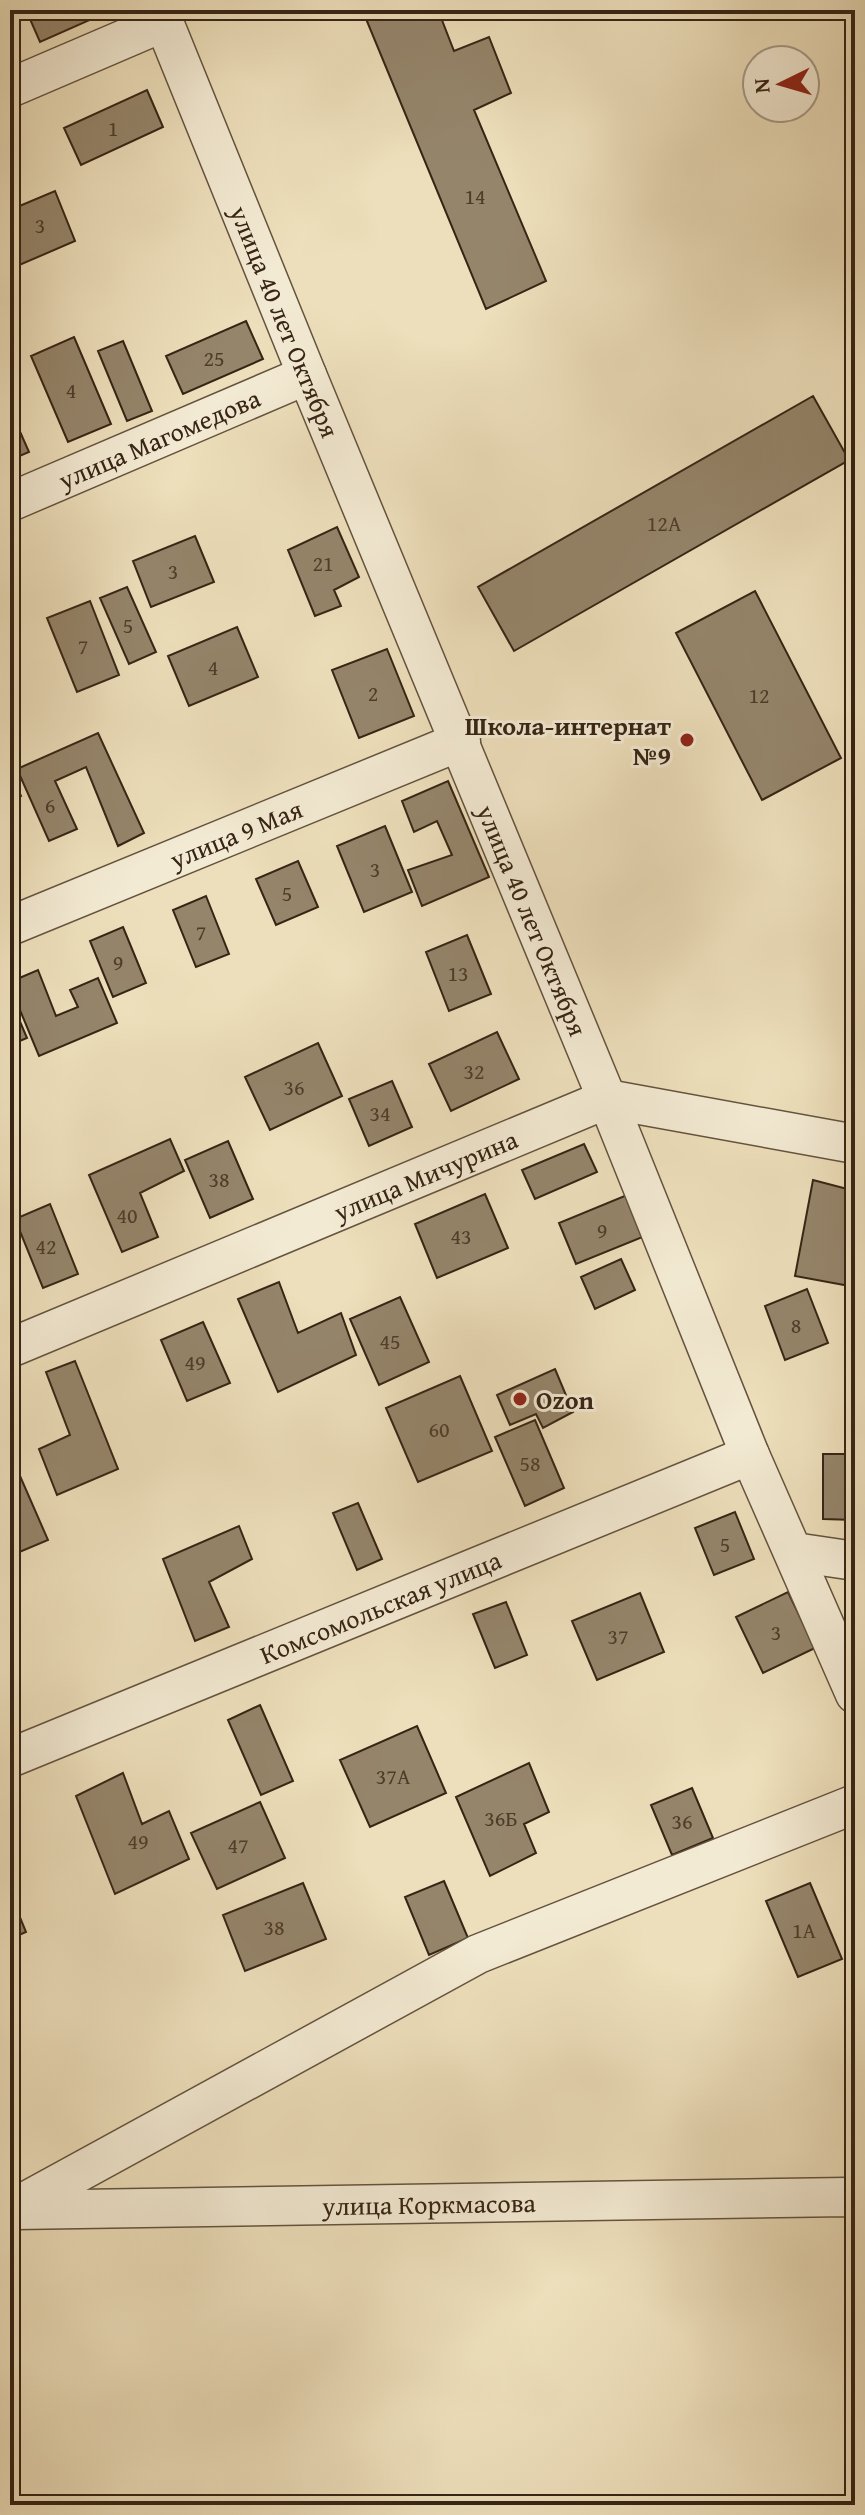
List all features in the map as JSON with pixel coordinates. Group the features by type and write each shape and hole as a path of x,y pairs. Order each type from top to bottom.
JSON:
{"street":[{"path":"10,88 162,16"},
{"name":"улица 40 лет Октября","path":"162,16 307,375 461,741 750,1455 855,1694"},
{"name":"улица Магомедова","path":"10,502 307,375"},
{"name":"улица 9 Мая","path":"10,926 461,741"},
{"path":"607,1099 855,1144"},
{"name":"улица Мичурина","path":"10,1348 607,1099"},
{"name":"Комсомольская улица","path":"10,1758 750,1455"},
{"path":"794,1552 855,1561"},
{"path":"10,2210 478,1954 855,1804"},
{"name":"улица Коркмасова","path":"10,2210 852,2193"}],"building":[{"path":"26,10 109,10 110,11 40,42"},
{"path":"374,10 438,10 454,51 489,37 511,93 474,110 546,281 486,309 364,14"},
{"path":"147,90 163,127 81,165 64,128"},
{"path":"55,191 75,241 10,269 10,210"},
{"path":"246,321 263,359 183,394 166,356"},
{"path":"74,337 111,424 68,442 31,356"},
{"path":"123,341 152,411 127,421 98,351"},
{"path":"813,396 849,460 514,651 478,587"},
{"path":"10,409 29,452 10,460"},
{"path":"337,527 359,577 334,590 341,606 315,616 288,550"},
{"path":"195,536 214,582 151,607 133,561"},
{"path":"127,587 156,652 129,664 100,598"},
{"path":"755,591 841,758 762,800 676,633"},
{"path":"90,601 119,675 77,692 47,618"},
{"path":"237,627 258,677 189,706 168,656"},
{"path":"387,649 414,716 359,738 332,670"},
{"path":"98,733 144,833 118,846 86,767 55,781 77,829 49,841 17,769"},
{"path":"10,772 21,796 10,801"},
{"path":"448,781 489,877 422,906 408,870 452,855 437,821 414,832 402,801"},
{"path":"385,826 412,892 364,912 337,846"},
{"path":"298,861 318,907 276,925 256,879"},
{"path":"206,896 229,954 196,967 173,910"},
{"path":"123,927 146,983 113,997 90,941"},
{"path":"467,935 491,994 449,1011 426,952"},
{"path":"38,970 56,1016 78,1007 70,990 98,978 117,1023 39,1056 10,986 10,982"},
{"path":"10,998 27,1038 10,1045"},
{"path":"497,1032 519,1079 451,1111 429,1064"},
{"path":"318,1043 342,1096 270,1130 245,1077"},
{"path":"10,1056 19,1077 10,1080"},
{"path":"392,1081 412,1127 369,1146 349,1099"},
{"path":"170,1139 184,1171 140,1193 158,1237 122,1252 89,1175"},
{"path":"228,1141 253,1199 210,1218 185,1160"},
{"path":"584,1144 597,1172 535,1199 522,1170"},
{"path":"813,1180 855,1191 846,1242 855,1244 855,1287 795,1276"},
{"path":"485,1194 508,1248 437,1278 415,1224"},
{"path":"627,1195 645,1236 576,1264 559,1223"},
{"path":"50,1204 78,1274 43,1288 15,1219"},
{"path":"621,1259 635,1290 595,1309 581,1277"},
{"path":"279,1282 298,1333 341,1313 356,1355 278,1392 238,1299"},
{"path":"807,1289 828,1343 785,1360 765,1306"},
{"path":"400,1297 429,1362 379,1385 350,1319"},
{"path":"203,1322 230,1383 187,1401 161,1340"},
{"path":"75,1361 118,1469 57,1495 39,1449 70,1435 46,1372"},
{"path":"555,1369 573,1412 543,1428 536,1414 510,1425 497,1395"},
{"path":"460,1376 492,1451 418,1482 386,1408"},
{"path":"535,1420 564,1488 525,1506 495,1437"},
{"path":"823,1454 855,1454 855,1520 823,1519"},
{"path":"13,1460 48,1540 10,1556 10,1461"},
{"path":"358,1503 382,1559 357,1570 333,1513"},
{"path":"735,1512 754,1559 714,1575 695,1528"},
{"path":"239,1526 252,1559 209,1582 229,1627 195,1641 163,1559"},
{"path":"788,1592 815,1648 763,1673 736,1617"},
{"path":"640,1593 664,1652 597,1680 572,1621"},
{"path":"506,1602 527,1655 495,1668 473,1614"},
{"path":"260,1705 293,1781 261,1795 228,1720"},
{"path":"417,1726 446,1793 370,1827 340,1760"},
{"path":"529,1763 549,1812 524,1824 536,1853 490,1876 456,1797"},
{"path":"123,1773 142,1824 169,1811 189,1859 115,1894 76,1796"},
{"path":"692,1788 713,1838 672,1855 651,1805"},
{"path":"260,1802 285,1858 217,1889 191,1833"},
{"path":"444,1881 468,1938 429,1955 405,1897"},
{"path":"303,1883 326,1939 245,1971 223,1915"},
{"path":"810,1883 842,1959 798,1977 766,1901"},
{"path":"10,1893 26,1932 10,1939"}],"place":[{"name":"Школа-интернат №9","path":"687,740"},
{"name":"Ozon","path":"520,1399"}]}
